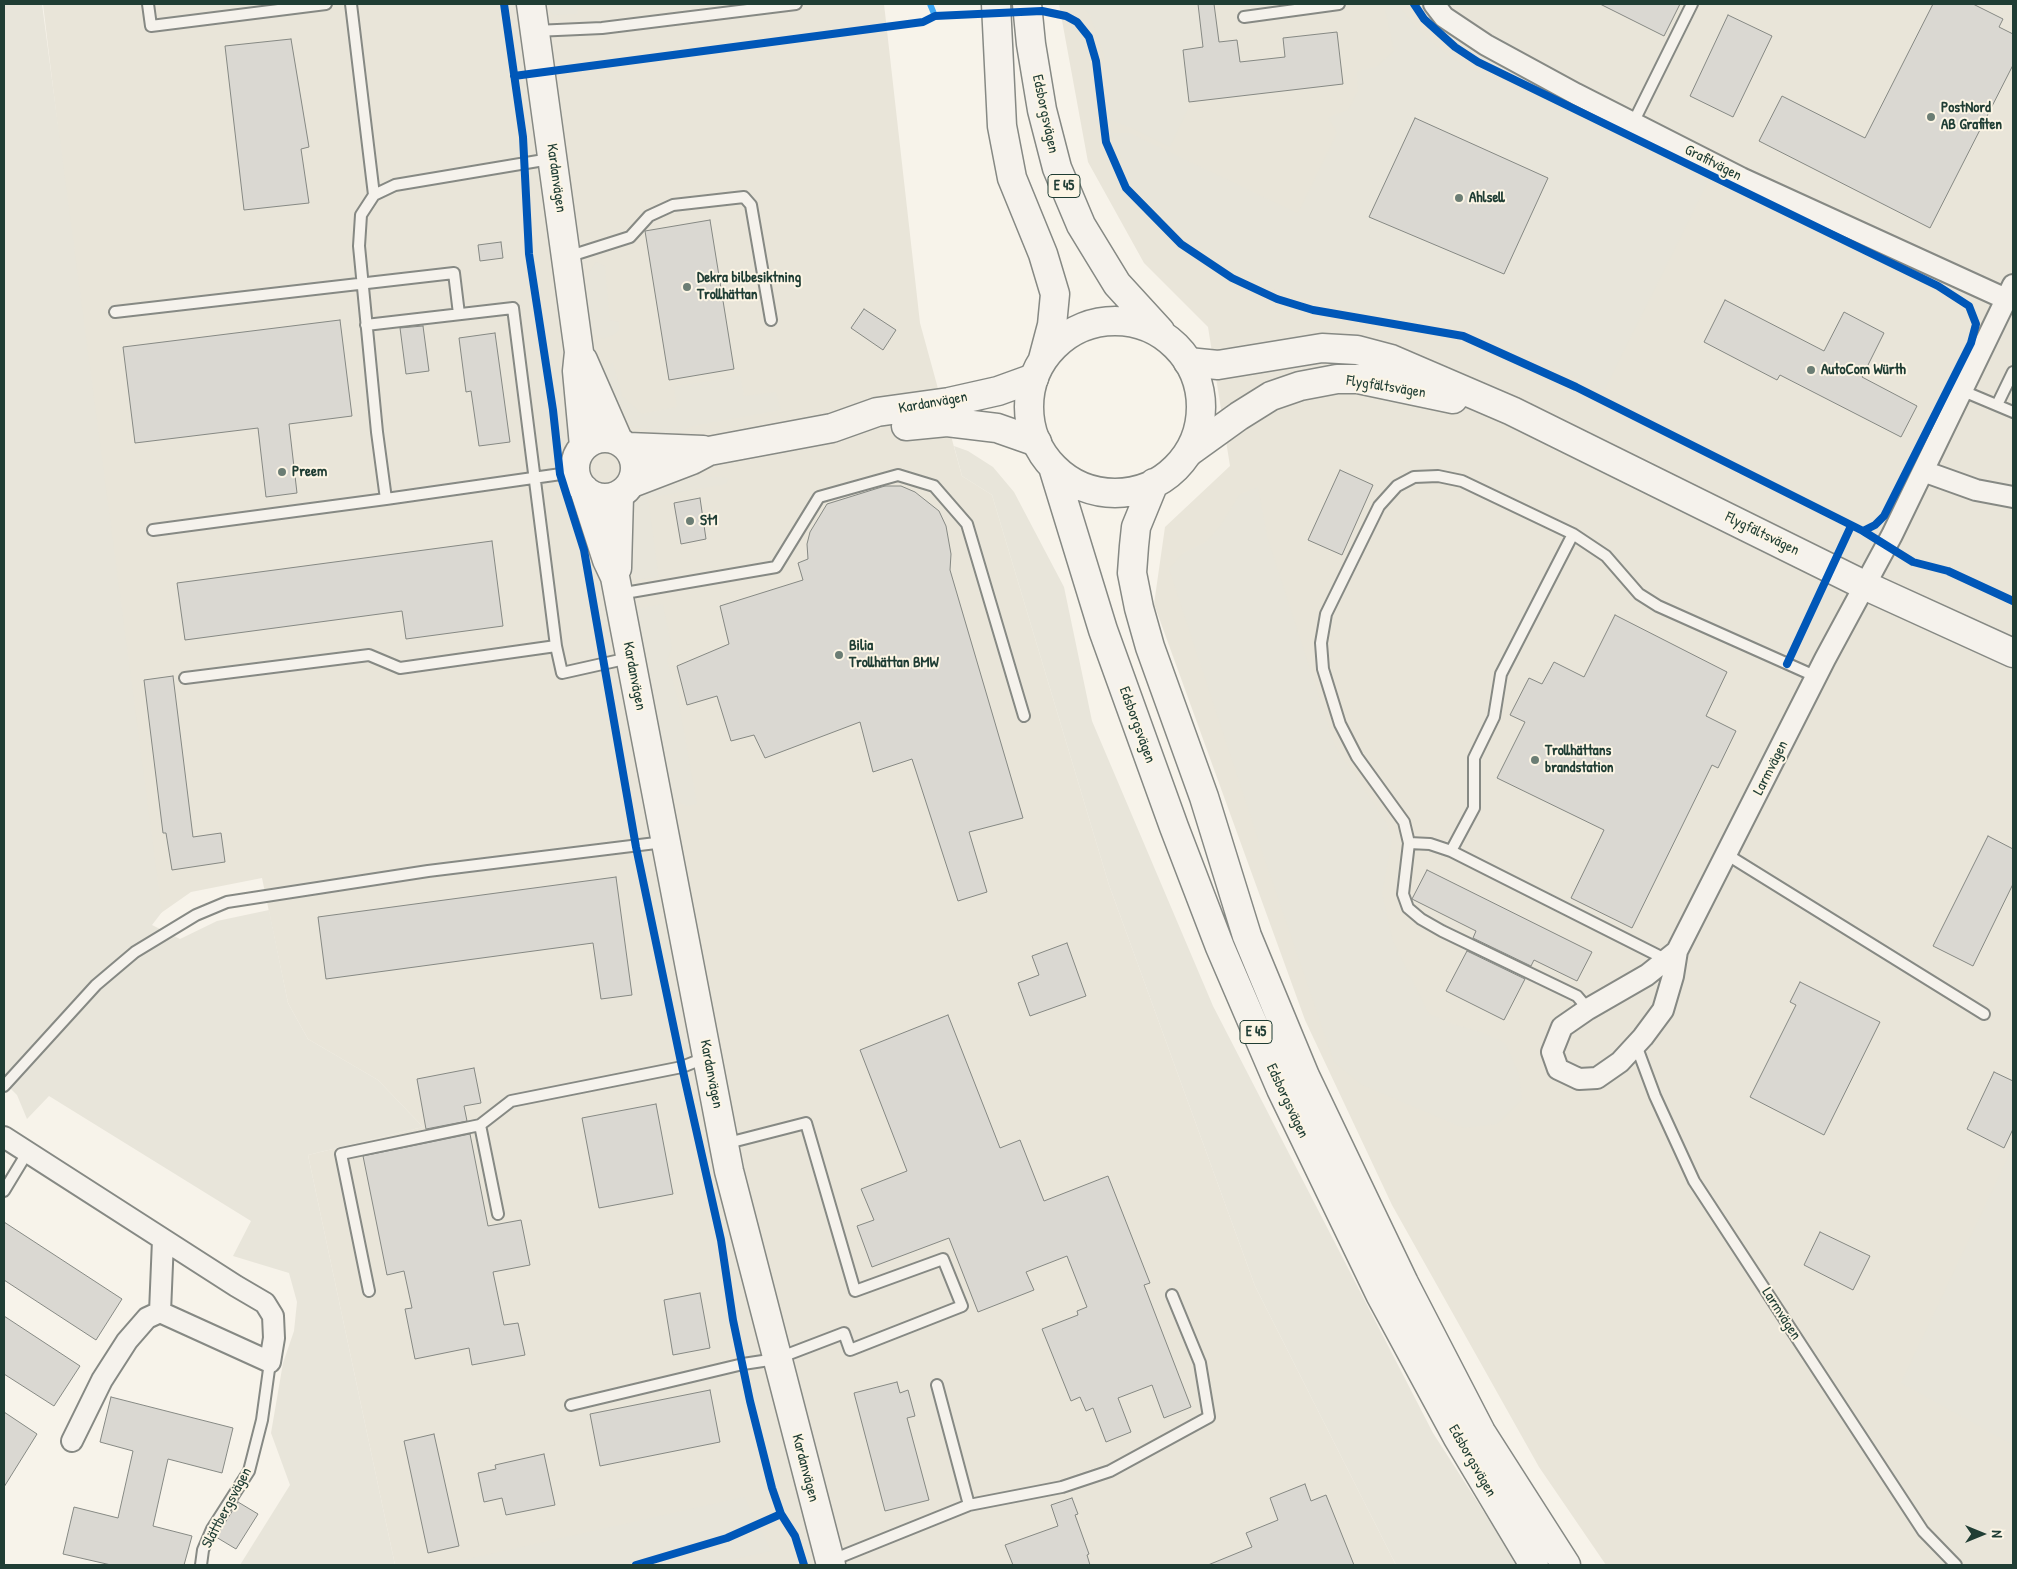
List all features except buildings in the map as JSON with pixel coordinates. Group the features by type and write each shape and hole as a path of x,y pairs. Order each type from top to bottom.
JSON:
{"main road":[{"name":"Kardanvägen","path":"531,4 554,158 579,352 577,371 584,446"},
{"name":"E 45","path":"996,4 1002,126 1012,178 1043,254 1055,294 1052,325 1038,369 1029,410 1037,442 1053,467 1075,483 1101,492 1134,491 1154,483 1173,470 1189,452 1195,438 1201,407 1195,376 1188,362 1168,339 1156,331 1136,324 1115,321 1101,322 1080,328 1062,339 1038,369"},
{"name":"Edsborgsvägen","path":"1026,4 1040,100 1057,168 1082,225 1116,284 1168,339"},
{"name":"Flygfältsvägen","path":"1188,362 1218,366 1322,348 1357,350 1391,359 1512,411 1866,586 2013,653"},
{"name":"Kardanvägen","path":"579,352 623,444 655,449 692,448 709,451"},
{"name":"Kardanvägen","path":"617,586 618,558 626,489 709,451 832,428 877,412 949,402 998,391 1038,369"},
{"name":"Flygfältsvägen","path":"1189,452 1239,416 1271,396 1300,386 1337,379 1358,379 1512,411"},
{"name":"Kardanvägen","path":"832,428 878,428 947,422 998,428 1037,442"},
{"path":"601,438 623,444 636,464 626,489 600,498 580,481 577,458 584,446 601,438"},
{"name":"Edsborgsvägen","path":"1053,467 1103,630 1174,827 1220,947 1281,1089 1385,1302 1458,1438 1534,1565"},
{"name":"Kardanvägen","path":"580,481 617,586 724,1144 776,1359 831,1563"},
{"name":"Edsborgsvägen","path":"1154,483 1136,527 1132,573 1139,608 1150,647 1204,797 1247,936 1305,1076 1404,1283 1481,1432 1566,1565"}],"street":[{"name":"Grafitvägen","path":"1434,4 1444,17 1486,46 1741,178 2010,292 1866,586"},
{"path":"1923,471 1976,490 2013,497"},
{"name":"Larmvägen","path":"1672,955 1673,976 1663,1010 1620,1062 1598,1078 1579,1079 1558,1069 1552,1052 1562,1027 1588,1009 1647,975 1672,955 1866,586"},
{"name":"Slättbergsvägen","path":"4,1137 163,1240 265,1303 273,1316 274,1338 270,1362"},
{"path":"160,1312 163,1240"},
{"path":"72,1442 102,1380 127,1341 147,1318 160,1312 270,1362"}],"lane":[{"path":"148,4 151,26 326,4"},
{"path":"350,4 374,195"},
{"path":"534,31 602,28 796,4"},
{"path":"1244,16 1339,4"},
{"path":"1632,123 1692,4"},
{"path":"386,499 358,246 362,215 374,195 395,185 554,158"},
{"path":"566,257 630,237 649,216 673,205 744,197 751,205 771,320"},
{"path":"115,312 362,282 454,273 459,314"},
{"path":"366,325 513,308 556,646 562,673 631,657"},
{"path":"1997,406 2013,372"},
{"path":"1963,391 2013,412"},
{"path":"617,586 776,566 819,497 898,475 934,486 967,524 1024,716"},
{"path":"1588,1009 1577,996 1421,919 1408,908 1402,894 1409,843 1404,822 1357,757 1340,724 1330,698 1323,669 1321,643 1326,614 1379,506 1397,486 1414,478 1438,476 1462,481 1573,534 1606,556 1639,594 1658,606 1817,678"},
{"path":"153,530 536,480 580,481"},
{"path":"1451,851 1474,808 1474,758 1494,717 1501,674 1573,534"},
{"path":"186,678 368,655 400,668 556,646"},
{"path":"4,1086 96,985 135,952 189,919 227,902 428,871 666,842"},
{"path":"1409,843 1430,844 1451,851 1672,955"},
{"path":"1726,854 1984,1014"},
{"name":"Larmvägen","path":"1636,1045 1655,1096 1694,1181 1923,1531 1956,1565"},
{"path":"369,1291 341,1154 480,1125 511,1101 682,1067 708,1057"},
{"path":"571,1404 743,1364 776,1359 844,1333 850,1350 962,1306 943,1259 855,1290 806,1123 724,1144"},
{"path":"480,1125 498,1214"},
{"path":"4,1191 27,1153"},
{"path":"831,1563 969,1505 1062,1487 1110,1471 1208,1417 1200,1363 1172,1295"},
{"name":"Slättbergsvägen","path":"201,1565 202,1550 212,1529 249,1471 262,1420 270,1362"},
{"path":"937,1384 969,1505"}],"shaded area":[{"path":"4,4 42,4 162,912 152,925 180,939 217,921 269,910 288,1003 308,1039 378,1080 423,1127 308,1155 395,1565 240,1565 290,1485 271,1433 283,1363 294,1331 297,1302 289,1273 233,1256 251,1221 49,1096 27,1119 17,1095 4,1082"},
{"path":"43,4 884,4 920,323 962,476 992,495 1109,885 1255,1286 1396,1565 395,1565 308,1155 423,1127 378,1080 308,1039 288,1003 262,878 191,892 161,913 72,246"},
{"path":"546,4 576,4 578,14 554,15 547,9"},
{"path":"1059,4 2013,4 2013,1565 1606,1565 1539,1467 1392,1205 1305,1020 1154,604 1165,527 1230,466 1208,327 1144,263 1088,162"},
{"path":"1080,4 1198,4 1203,47 1183,50 1188,109 1170,147 1132,128 1110,120 1105,59 1090,15"},
{"path":"1389,5 1398,5 1418,30 1446,54 1468,68 1561,108 1708,182 1604,391 1501,342 1459,327 1345,308 1281,293 1232,269 1196,245 1158,210 1130,180 1111,133 1130,133 1297,213 1337,133 1328,117 1348,110 1358,91 1357,71 1377,66 1394,51 1385,9"},
{"path":"596,262 605,266 610,320 619,322 619,330 615,334 603,339 591,332 585,308 586,277"},
{"path":"613,362 622,396 642,414 677,407 674,387 740,376 744,396 776,392 781,410 693,426 665,439 646,439 647,429 634,428 623,419 603,373"},
{"path":"954,446 968,451 993,467 1014,492 1064,587 1092,721 1213,1006 1433,1433 1518,1565 1396,1565 1255,1286 1109,885 992,495 962,476"},
{"path":"677,474 729,478 726,484 648,498 659,578 636,579 628,570 627,522 635,501 656,481"},
{"path":"1258,487 1267,536 1335,746 1386,822 1392,840 1382,893 1393,941 1429,1014 1453,1024 1481,1032 1505,1043 1519,1074 1522,1100 1497,1124 1464,1128 1362,1085 1334,1062 1169,569 1183,553 1207,541 1220,526 1240,494"},
{"path":"663,604 672,648 667,660 679,704 697,804 687,806 672,799 637,616 638,609"},
{"path":"2013,1147 2013,1445 1901,1383"},
{"path":"744,1497 771,1551 709,1565 441,1565"}],"marked path":[{"path":"930,4 935,16"}],"cycle path":[{"path":"504,4 523,137 529,254 553,410 560,474 584,550 636,847 682,1067 721,1240 733,1320 750,1401 772,1488 781,1514 795,1536 804,1565"},
{"path":"1414,4 1424,19 1455,47 1478,62 1938,286 1969,306 1976,324 1971,343 1884,516 1875,525 1863,531"},
{"path":"514,76 923,22 935,16 1042,11 1066,16 1077,22 1089,37 1096,61 1106,142 1126,188 1181,244 1232,278 1277,299 1313,310 1463,336 1576,387 1863,531 1913,562 1948,571 2013,601"},
{"path":"1787,664 1851,526"},
{"path":"636,1565 727,1538 781,1514"}],"place":[{"name":"PostNord AB Grafiten","path":"1931,117"},
{"name":"Ahlsell","path":"1459,198"},
{"name":"Dekra bilbesiktning Trollhättan","path":"687,287"},
{"name":"AutoCom Würth","path":"1811,370"},
{"name":"Preem","path":"282,472"},
{"name":"St1","path":"690,521"},
{"name":"Bilia Trollhättan BMW","path":"839,655"},
{"name":"Trollhättans brandstation","path":"1535,760"}]}
